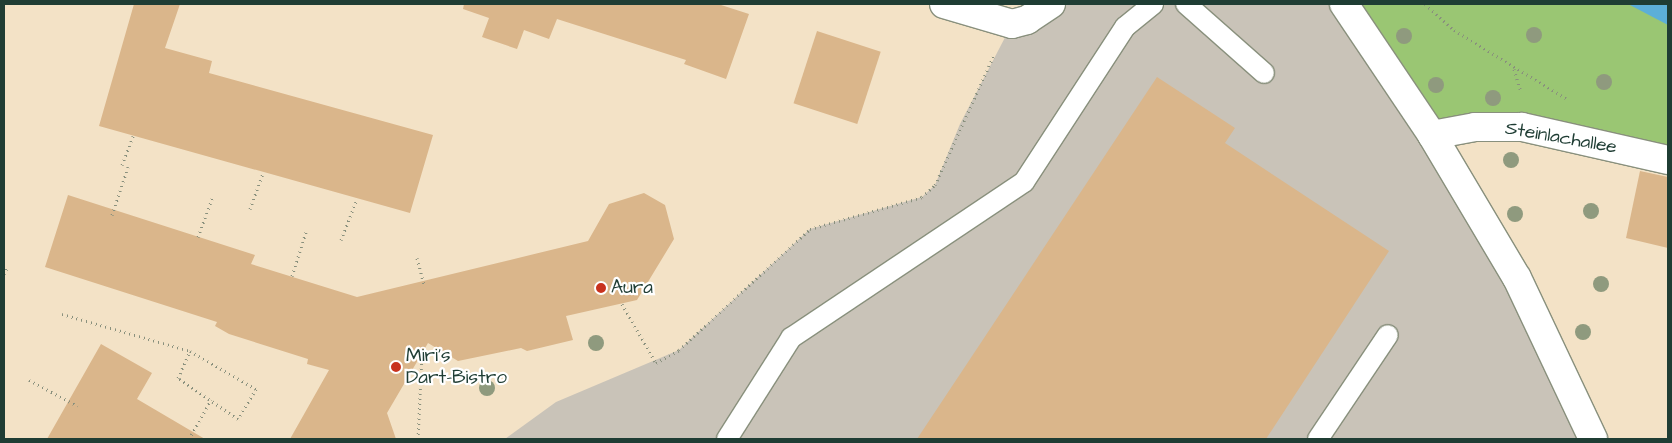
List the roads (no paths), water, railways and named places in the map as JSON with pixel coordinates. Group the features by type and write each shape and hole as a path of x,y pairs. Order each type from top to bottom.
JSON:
{"street":[{"path":"944,4 1012,24 1027,20 1051,4"},
{"path":"1344,4 1432,135 1518,278 1593,439"},
{"name":"Steinlachallee","path":"1432,135 1475,127 1522,127 1668,160"}],"lane":[{"path":"726,439 791,338 1024,182 1125,27 1153,4"},
{"path":"1186,4 1264,73"},
{"path":"1318,439 1388,335"}],"water":[{"path":"1628,4 1668,4 1668,25"}],"place":[{"name":"Aura","path":"601,288"},
{"name":"Miri's Dart-Bistro","path":"396,367"}]}
